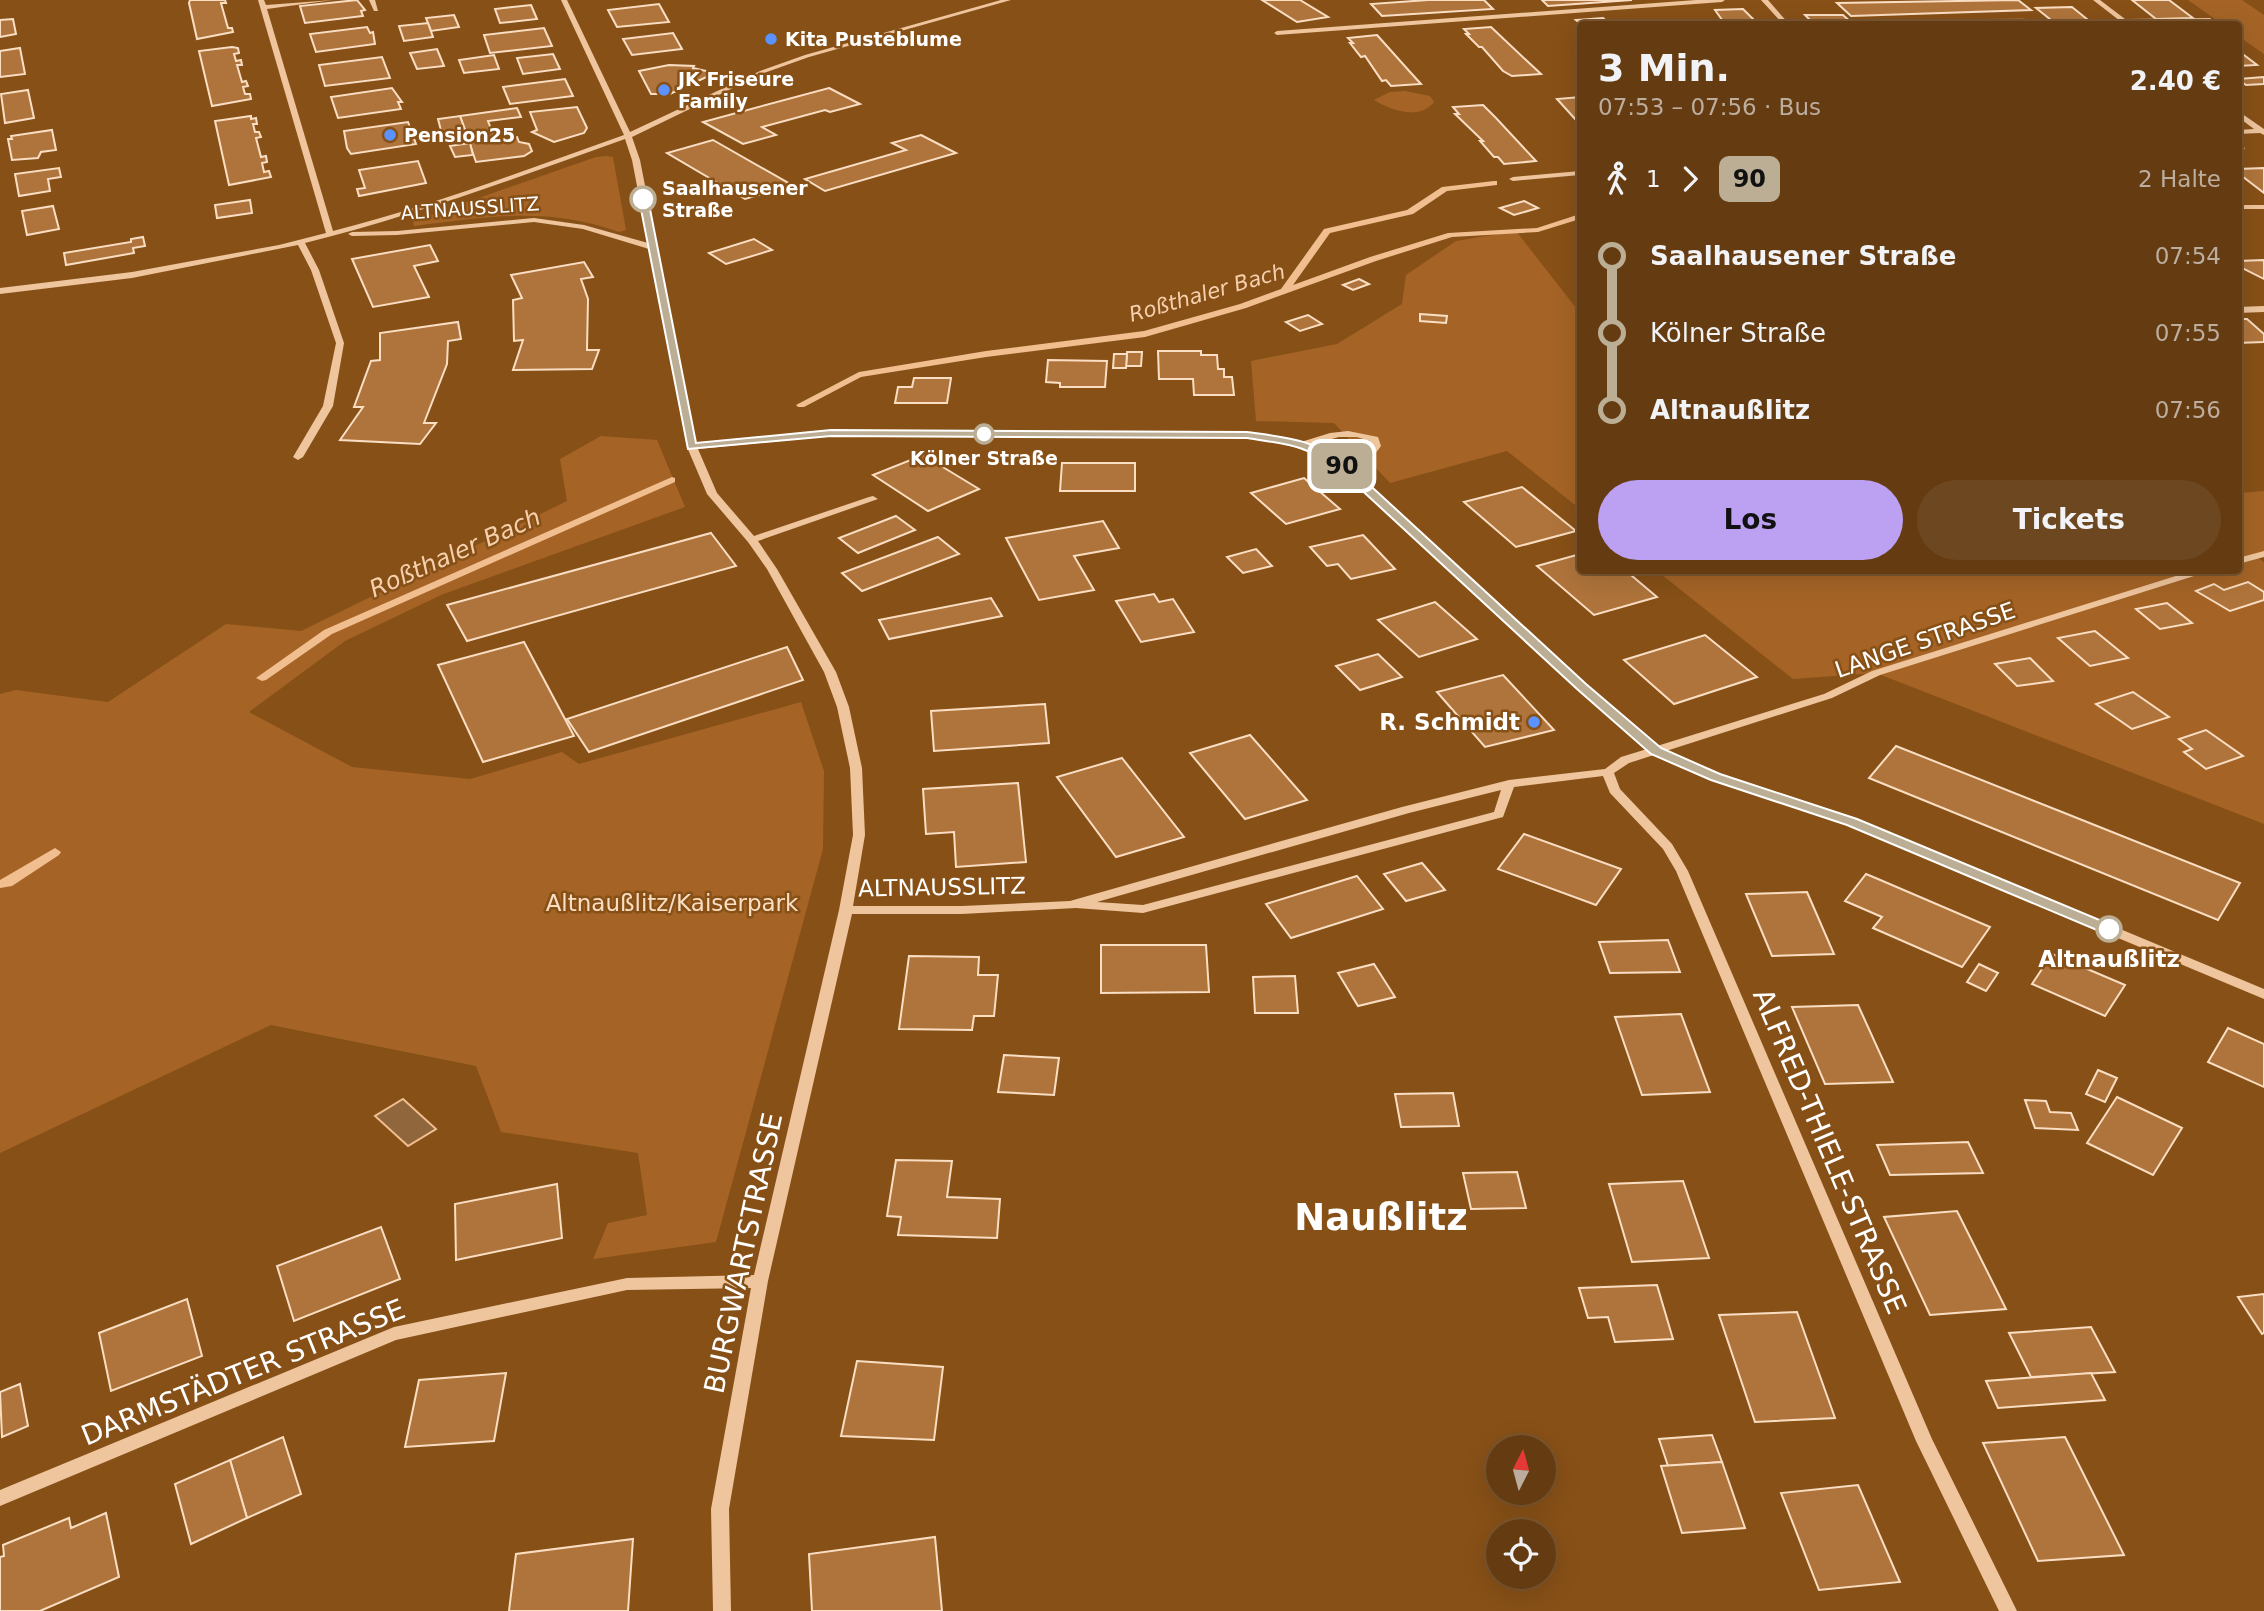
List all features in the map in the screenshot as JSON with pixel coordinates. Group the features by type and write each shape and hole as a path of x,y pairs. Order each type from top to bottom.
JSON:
{"street":[{"path":"330,0 262,4 330,234"},
{"path":"372,0 376,10"},
{"path":"564,0 628,136"},
{"path":"0,291 132,275 330,234 453,198 628,136 761,72 807,56 1008,0"},
{"path":"1277,33 1721,0"},
{"path":"1763,0 1783,21"},
{"path":"2096,0 2122,21"},
{"path":"2182,21 2210,20"},
{"path":"2242,116 2263,132"},
{"path":"2242,132 2263,132"},
{"name":"ALTNAUSSLITZ","path":"628,136 636,160 692,447 712,494 752,540 798,613 830,672 843,707 856,768 859,835 846,910 962,910 1070,905 1338,828 1510,784 1608,772"},
{"path":"1513,179 1577,173"},
{"path":"2242,207 2264,206"},
{"name":"ALTNAUSSLITZ","path":"330,234 397,233 534,220 584,227 652,247"},
{"path":"298,457 328,406 340,343 315,270 300,241"},
{"path":"2242,310 2264,309"},
{"path":"692,447 831,433 1247,435 1304,444 1345,468 1581,686 1656,751 1716,777 1852,822 2264,994"},
{"path":"1304,444 1339,433 1364,435 1374,439 1376,446 1369,456 1345,468"},
{"path":"752,540 873,499"},
{"path":"2242,560 2264,554"},
{"name":"LANGE STRASSE","path":"1656,751 1828,696 1876,673 2195,574"},
{"path":"1608,772 1625,760 1656,751"},
{"name":"ALFRED-THIELE-STRASSE","path":"1608,772 1614,790 1668,847 1682,871 1924,1441 2008,1611"},
{"path":"1070,905 1143,909 1499,814 1510,784"},
{"name":"BURGWARTSTRASSE","path":"722,1611 720,1509 760,1281 846,910"},
{"name":"DARMSTÄDTER STRASSE","path":"0,1498 394,1334 627,1284 760,1281"}],"green space":[{"path":"2188,0 2242,0 2264,15 2264,54 2242,39 2242,21 2218,21"},
{"path":"2024,18 2028,21 1914,21"},
{"path":"1405,91 1430,96 1434,102 1421,111 1405,112 1374,100 1390,92"},
{"path":"596,157 613,157 626,230 619,232 592,224 542,216 493,217 414,226 413,221"},
{"path":"1516,231 1577,309 1577,507 1507,451 1390,483 1334,423 1256,421 1251,361 1337,344 1402,304 1406,275 1456,241"},
{"name":"Altnaußlitz/Kaiserpark","path":"601,436 657,440 685,507 441,595 345,641 249,712 352,767 470,779 562,752 579,764 801,702 824,771 823,849 716,1242 593,1259 608,1223 647,1215 638,1153 501,1132 476,1066 271,1025 0,1153 0,694 16,690 108,702 226,624 301,631 567,501 560,459"},
{"path":"2264,491 2264,554 2255,556 2264,562 2264,824 1876,673 1793,679 1661,574 2242,574 2242,493"}],"shaded area":[{"path":"403,1099 436,1129 408,1146 375,1116"}],"building":[{"path":"190,0 225,0 226,3 221,3 228,28 232,28 233,32 197,39"},
{"path":"357,0 365,10 361,11 363,16 305,23 300,6"},
{"path":"1262,0 1300,0 1328,17 1297,22"},
{"path":"1484,0 1493,9 1382,16 1371,4"},
{"path":"1542,0 1632,0 1548,6"},
{"path":"2018,0 2031,10 1851,16 1837,3"},
{"path":"2132,0 2169,0 2193,18 2156,19"},
{"path":"659,4 669,22 617,27 608,10"},
{"path":"531,5 537,19 500,23 495,9"},
{"path":"2072,7 2089,21 2052,21 2036,8"},
{"path":"1743,9 1755,21 1723,21 1715,10"},
{"path":"454,15 459,27 431,31 426,18"},
{"path":"1805,15 1843,15 1850,21 1811,21"},
{"path":"1603,18 1606,21 1577,21"},
{"path":"13,19 16,34 0,37 0,20"},
{"path":"428,23 433,37 404,41 399,26"},
{"path":"367,27 370,33 373,32 375,44 316,52 310,34"},
{"path":"1491,27 1541,74 1512,76 1503,71 1464,29"},
{"path":"544,28 552,46 490,53 484,35"},
{"path":"673,33 682,49 632,55 623,39"},
{"path":"1377,35 1421,84 1391,86 1386,80 1382,81 1365,56 1361,57 1348,38"},
{"path":"20,48 25,74 0,77 0,51"},
{"path":"238,48 239,53 234,54 236,61 241,60 242,65 237,65 242,82 246,81 248,86 243,87 245,94 250,94 251,99 212,106 199,51"},
{"path":"437,49 444,66 417,69 410,53"},
{"path":"553,54 560,69 523,74 517,58"},
{"path":"2242,54 2244,55 2257,65 2242,66"},
{"path":"494,55 499,69 464,73 459,60"},
{"path":"382,57 390,78 325,86 319,65"},
{"path":"669,65 694,66 693,68 715,73 670,94 651,94 639,71"},
{"path":"2264,77 2264,84 2246,85 2242,79"},
{"path":"565,79 573,96 510,104 503,87"},
{"path":"392,88 402,102 398,102 401,109 338,118 331,97"},
{"path":"829,88 860,104 830,112 825,110 762,127 776,135 743,144 703,122"},
{"path":"28,90 34,118 5,123 1,94"},
{"path":"1577,97 1577,120 1576,120 1557,99"},
{"path":"1483,105 1536,161 1504,164 1498,157 1494,157 1480,141 1483,141 1455,114 1459,114 1453,107"},
{"path":"577,107 587,128 584,133 554,142 532,132 537,130 530,112"},
{"path":"517,108 521,117 488,121 495,139 517,137 519,142 529,144 532,151 524,156 476,162 460,116"},
{"path":"251,116 251,119 256,118 257,124 253,124 255,132 259,132 261,137 256,138 261,157 266,156 267,162 262,163 264,172 269,171 271,177 229,185 215,121"},
{"path":"460,116 467,135 443,138 438,119"},
{"path":"408,122 416,144 351,154 347,148 344,131"},
{"path":"52,130 56,150 41,152 38,158 12,160 8,139 12,139 11,136"},
{"path":"921,135 956,153 825,191 805,179 906,150 892,143"},
{"path":"713,140 792,185 745,199 667,153"},
{"path":"470,143 473,155 455,157 450,146"},
{"path":"418,161 426,183 359,196 357,189 365,188 359,170"},
{"path":"59,168 61,177 48,179 50,191 19,196 15,174"},
{"path":"2264,168 2264,193 2242,176 2242,169"},
{"path":"250,200 252,213 217,218 215,205"},
{"path":"1524,201 1538,208 1514,215 1500,208"},
{"path":"53,206 59,229 27,235 22,211"},
{"path":"143,237 145,246 133,248 134,253 66,265 64,253 131,242 131,239"},
{"path":"754,239 772,250 726,264 709,253"},
{"path":"430,245 438,261 414,266 429,297 373,307 352,259"},
{"path":"2264,260 2264,279 2242,268 2242,261"},
{"path":"584,262 593,277 581,279 588,299 587,350 599,350 592,369 513,370 523,340 514,341 513,300 522,298 511,275"},
{"path":"1359,279 1369,284 1353,290 1343,285"},
{"path":"1420,314 1447,316 1446,323 1420,321"},
{"path":"1308,315 1322,324 1300,331 1286,322"},
{"path":"2242,319 2247,319 2264,334 2264,342 2242,343"},
{"path":"458,322 461,339 448,341 447,364 424,423 436,423 420,444 340,440 363,407 354,407 371,361 380,360 380,333"},
{"path":"1158,351 1201,351 1201,355 1217,355 1218,369 1224,369 1224,377 1232,377 1234,395 1194,395 1193,379 1159,379"},
{"path":"1127,352 1142,352 1141,366 1126,366"},
{"path":"1114,354 1127,354 1126,368 1113,368"},
{"path":"1048,360 1107,361 1105,387 1060,387 1060,383 1046,382"},
{"path":"914,378 951,378 947,403 895,403 898,387 912,387"},
{"path":"923,455 979,489 928,511 873,475"},
{"path":"1062,463 1135,463 1135,491 1060,491"},
{"path":"1304,478 1340,509 1286,524 1251,493"},
{"path":"1522,487 1576,531 1516,547 1464,502"},
{"path":"896,516 915,530 858,553 839,538"},
{"path":"1103,521 1119,548 1074,556 1094,590 1039,600 1006,538"},
{"path":"711,533 736,566 467,641 447,605"},
{"path":"1363,535 1395,569 1351,579 1338,564 1327,566 1310,547"},
{"path":"938,537 959,554 862,591 842,573"},
{"path":"1256,549 1272,566 1243,573 1227,557"},
{"path":"1577,555 1577,574 1630,574 1657,597 1594,615 1537,566"},
{"path":"2248,582 2264,592 2264,600 2230,611 2196,591 2214,584 2224,590"},
{"path":"1154,594 1159,602 1173,599 1194,632 1141,642 1116,601"},
{"path":"991,598 1002,616 889,639 879,620"},
{"path":"1435,602 1477,639 1419,657 1378,620"},
{"path":"2167,603 2192,623 2160,629 2136,609"},
{"path":"2095,631 2128,658 2090,666 2058,638"},
{"path":"1705,635 1757,677 1674,704 1624,660"},
{"path":"524,642 574,736 483,762 438,665"},
{"path":"787,647 803,680 589,752 567,719"},
{"path":"1378,654 1402,677 1360,690 1336,666"},
{"path":"2030,658 2053,681 2017,686 1995,664"},
{"path":"1503,675 1554,730 1485,747 1437,692"},
{"path":"2133,692 2169,717 2132,729 2096,704"},
{"path":"1045,704 1049,743 934,751 931,711"},
{"path":"2206,730 2243,756 2206,769 2184,752 2192,749 2179,739"},
{"path":"1250,735 1307,800 1245,819 1190,753"},
{"path":"1896,746 2240,883 2218,920 1869,778"},
{"path":"1122,758 1184,837 1116,857 1057,777"},
{"path":"1018,783 1026,862 956,867 954,832 926,834 923,789"},
{"path":"1524,834 1621,869 1596,905 1498,869"},
{"path":"1422,863 1445,890 1406,901 1384,874"},
{"path":"1866,874 1990,927 1962,967 1873,928 1882,917 1845,901"},
{"path":"1357,876 1383,909 1291,938 1266,904"},
{"path":"1807,892 1834,954 1772,956 1746,894"},
{"path":"1668,940 1680,972 1610,973 1599,942"},
{"path":"1101,945 1206,945 1209,992 1101,993"},
{"path":"2052,954 2125,985 2105,1016 2032,984"},
{"path":"909,956 979,957 978,975 998,975 994,1016 974,1016 972,1030 899,1029"},
{"path":"1374,964 1395,997 1358,1006 1338,973"},
{"path":"1979,964 1998,973 1986,991 1967,982"},
{"path":"1295,976 1298,1013 1255,1013 1253,977"},
{"path":"1858,1005 1893,1082 1825,1084 1792,1007"},
{"path":"1681,1014 1710,1092 1642,1095 1615,1017"},
{"path":"2228,1028 2264,1044 2264,1087 2208,1062"},
{"path":"1004,1055 1059,1058 1054,1095 998,1092"},
{"path":"2098,1070 2117,1078 2105,1102 2086,1094"},
{"path":"1453,1093 1459,1126 1401,1127 1395,1094"},
{"path":"2117,1097 2182,1128 2153,1175 2087,1143"},
{"path":"2025,1100 2046,1101 2050,1112 2071,1113 2078,1130 2035,1128"},
{"path":"1968,1142 1983,1173 1890,1175 1877,1145"},
{"path":"896,1160 952,1161 947,1197 1000,1199 997,1238 898,1235 901,1217 887,1216"},
{"path":"1517,1172 1526,1208 1471,1209 1463,1173"},
{"path":"1683,1181 1709,1258 1632,1262 1609,1184"},
{"path":"557,1184 562,1238 456,1260 455,1204"},
{"path":"1957,1211 2006,1309 1930,1315 1884,1217"},
{"path":"381,1227 400,1279 294,1321 277,1266"},
{"path":"1657,1285 1673,1339 1615,1342 1608,1317 1588,1318 1579,1288"},
{"path":"2264,1294 2264,1333 2262,1334 2238,1297"},
{"path":"187,1299 202,1356 111,1391 99,1333"},
{"path":"1797,1312 1835,1418 1755,1422 1719,1315"},
{"path":"2091,1327 2115,1372 2031,1377 2009,1333"},
{"path":"857,1361 943,1367 934,1440 841,1436"},
{"path":"506,1373 494,1441 405,1447 419,1380"},
{"path":"2091,1373 2105,1400 1998,1408 1986,1381"},
{"path":"20,1384 28,1426 2,1437 0,1392"},
{"path":"1712,1435 1722,1462 1668,1466 1659,1439"},
{"path":"283,1437 301,1494 247,1518 230,1460"},
{"path":"2065,1437 2124,1555 2038,1561 1983,1443"},
{"path":"230,1460 247,1518 191,1544 175,1484"},
{"path":"1722,1462 1745,1528 1682,1533 1661,1466"},
{"path":"1858,1485 1900,1582 1819,1590 1781,1493"},
{"path":"106,1513 119,1577 40,1611 0,1611 0,1557 4,1556 3,1545 69,1518 71,1528"},
{"path":"935,1537 942,1611 812,1611 809,1554"},
{"path":"633,1539 628,1611 509,1611 516,1554"}],"waterway":[{"path":"1285,290 1327,231 1410,212 1445,189 1494,183"},
{"name":"Roßthaler Bach","path":"801,405 859,375 986,354 1145,334 1243,306 1373,259 1451,235 1538,230 1577,217"},
{"name":"Roßthaler Bach","path":"262,678 328,632 672,480"},
{"name":"Roßthaler Bach","path":"0,884 7,883 55,852"}],"bus line":[{"name":"90","path":"643,199 692,447 831,433 1247,435 1281,438 1304,444 1345,468 1581,686 1656,751 1716,777 1852,822 2109,929"}],"place":[{"name":"Kita Pusteblume","path":"771,39"},
{"name":"JK Friseure Family","path":"664,90"},
{"name":"Pension25","path":"390,135"},
{"name":"Saalhausener Straße","path":"643,199"},
{"name":"Kölner Straße","path":"984,434"},
{"name":"R. Schmidt","path":"1534,722"},
{"name":"Altnaußlitz","path":"2109,929"}],"district":[{"name":"Naußlitz","path":"1381,1217"}]}
